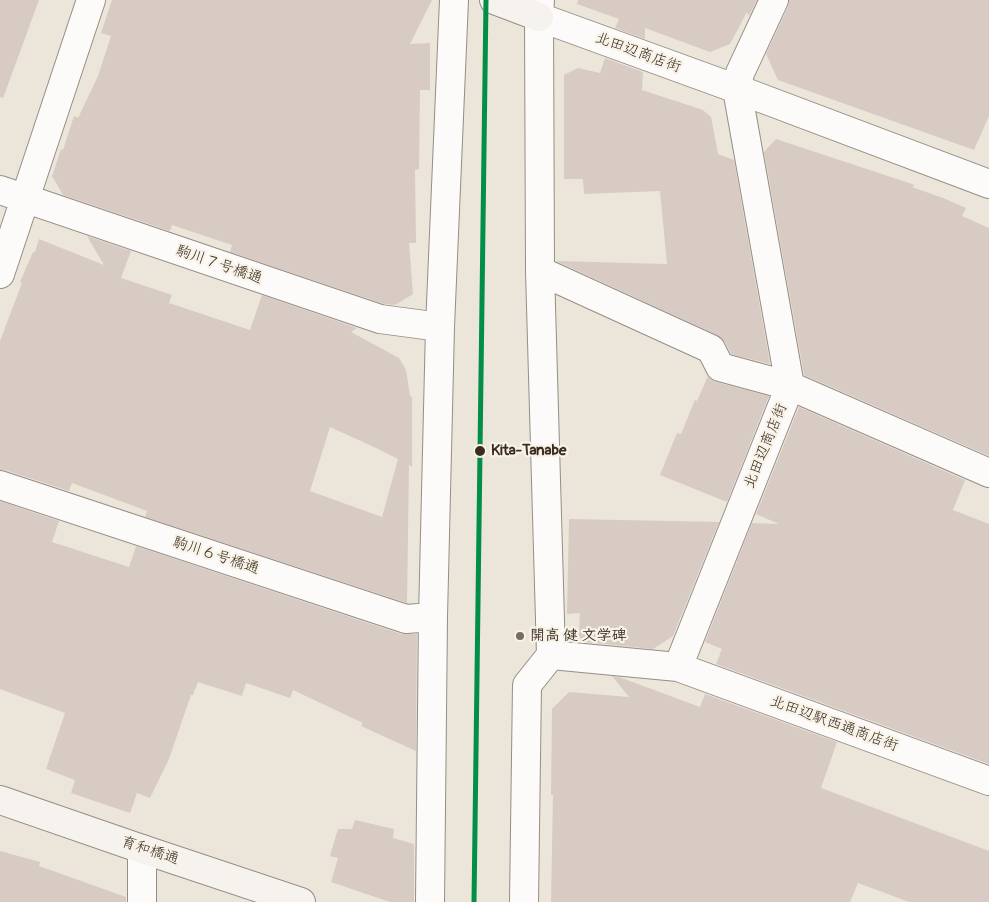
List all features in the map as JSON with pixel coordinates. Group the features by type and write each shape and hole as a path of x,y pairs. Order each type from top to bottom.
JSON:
{"street":[{"path":"0,274 91,0"},
{"path":"430,902 433,617 440,327 454,0"},
{"path":"494,0 539,8 540,271 551,655 527,685 524,902"},
{"path":"737,89 740,74 774,0"},
{"name":"北田辺商店街","path":"539,8 737,89 989,184"},
{"name":"北田辺商店街","path":"678,667 790,386 737,89"},
{"name":"駒川７号橋通","path":"0,190 380,319 440,327"},
{"path":"540,271 711,349 720,367 790,386 989,473"},
{"name":"駒川６号橋通","path":"0,485 406,619 433,617"},
{"path":"551,655 678,667"},
{"name":"北田辺駅西通商店街","path":"678,667 989,781"},
{"name":"育和橋通","path":"0,800 301,902"},
{"path":"142,849 142,902"}],"building":[{"path":"0,0 39,0 3,98 0,97"},
{"path":"112,0 432,0 410,44 430,43 430,90 420,90 419,169 415,170 416,243 409,243 413,294 395,305 384,304 230,252 232,245 172,225 170,231 63,195 52,176 74,116 78,118 98,76 111,36 101,33"},
{"path":"578,0 757,0 749,16 747,12 730,44 710,52 645,28 645,39 615,28 619,19 577,4"},
{"path":"789,0 989,0 989,116 974,150 778,80 766,54 788,7"},
{"path":"605,58 643,72 642,90 703,110 711,117 718,154 734,160 770,364 731,354 725,342 717,335 556,261 667,264 660,191 584,194 583,179 564,179 564,75 578,68 600,73"},
{"path":"776,139 915,185 912,187 966,208 962,216 989,228 989,456 804,375 764,152"},
{"path":"87,236 131,251 121,278 172,295 169,303 250,330 262,295 357,328 351,332 399,358 406,370 410,396 412,397 412,467 409,465 407,603 145,517 147,511 72,483 69,491 0,470 0,341 22,283 20,282 33,252 35,252 39,239 104,265","holes":["330,427 398,459 382,517 310,491"]},
{"path":"708,376 716,382 769,396 727,502 660,475 677,433 681,434 695,400 697,401"},
{"path":"799,407 965,480 953,510 989,524 989,764 716,664 722,649 705,642 752,523 779,524 756,514"},
{"path":"0,501 59,521 52,542 129,567 136,546 401,634 417,634 416,751 361,726 363,723 293,690 290,698 246,683 242,696 198,682 193,695 191,695 169,759 150,798 137,793 130,813 71,793 75,780 46,769 65,713 0,689"},
{"path":"569,519 719,522 673,636 653,649 584,642 579,636 580,613 567,614"},
{"path":"612,676 700,707 705,694 837,742 821,788 989,851 989,902 909,902 858,883 850,902 551,902 552,709 569,692 629,697"},
{"path":"355,820 394,829 393,838 414,844 414,902 390,902 331,882 338,858 330,856 338,829 352,829"},
{"path":"0,851 40,862 39,866 126,897 126,902 0,902"}],"transit line":[{"path":"474,902 486,0"}],"place":[{"name":"Kita-Tanabe","path":"480,451"},
{"name":"開高 健 文学碑","path":"520,636"}]}
